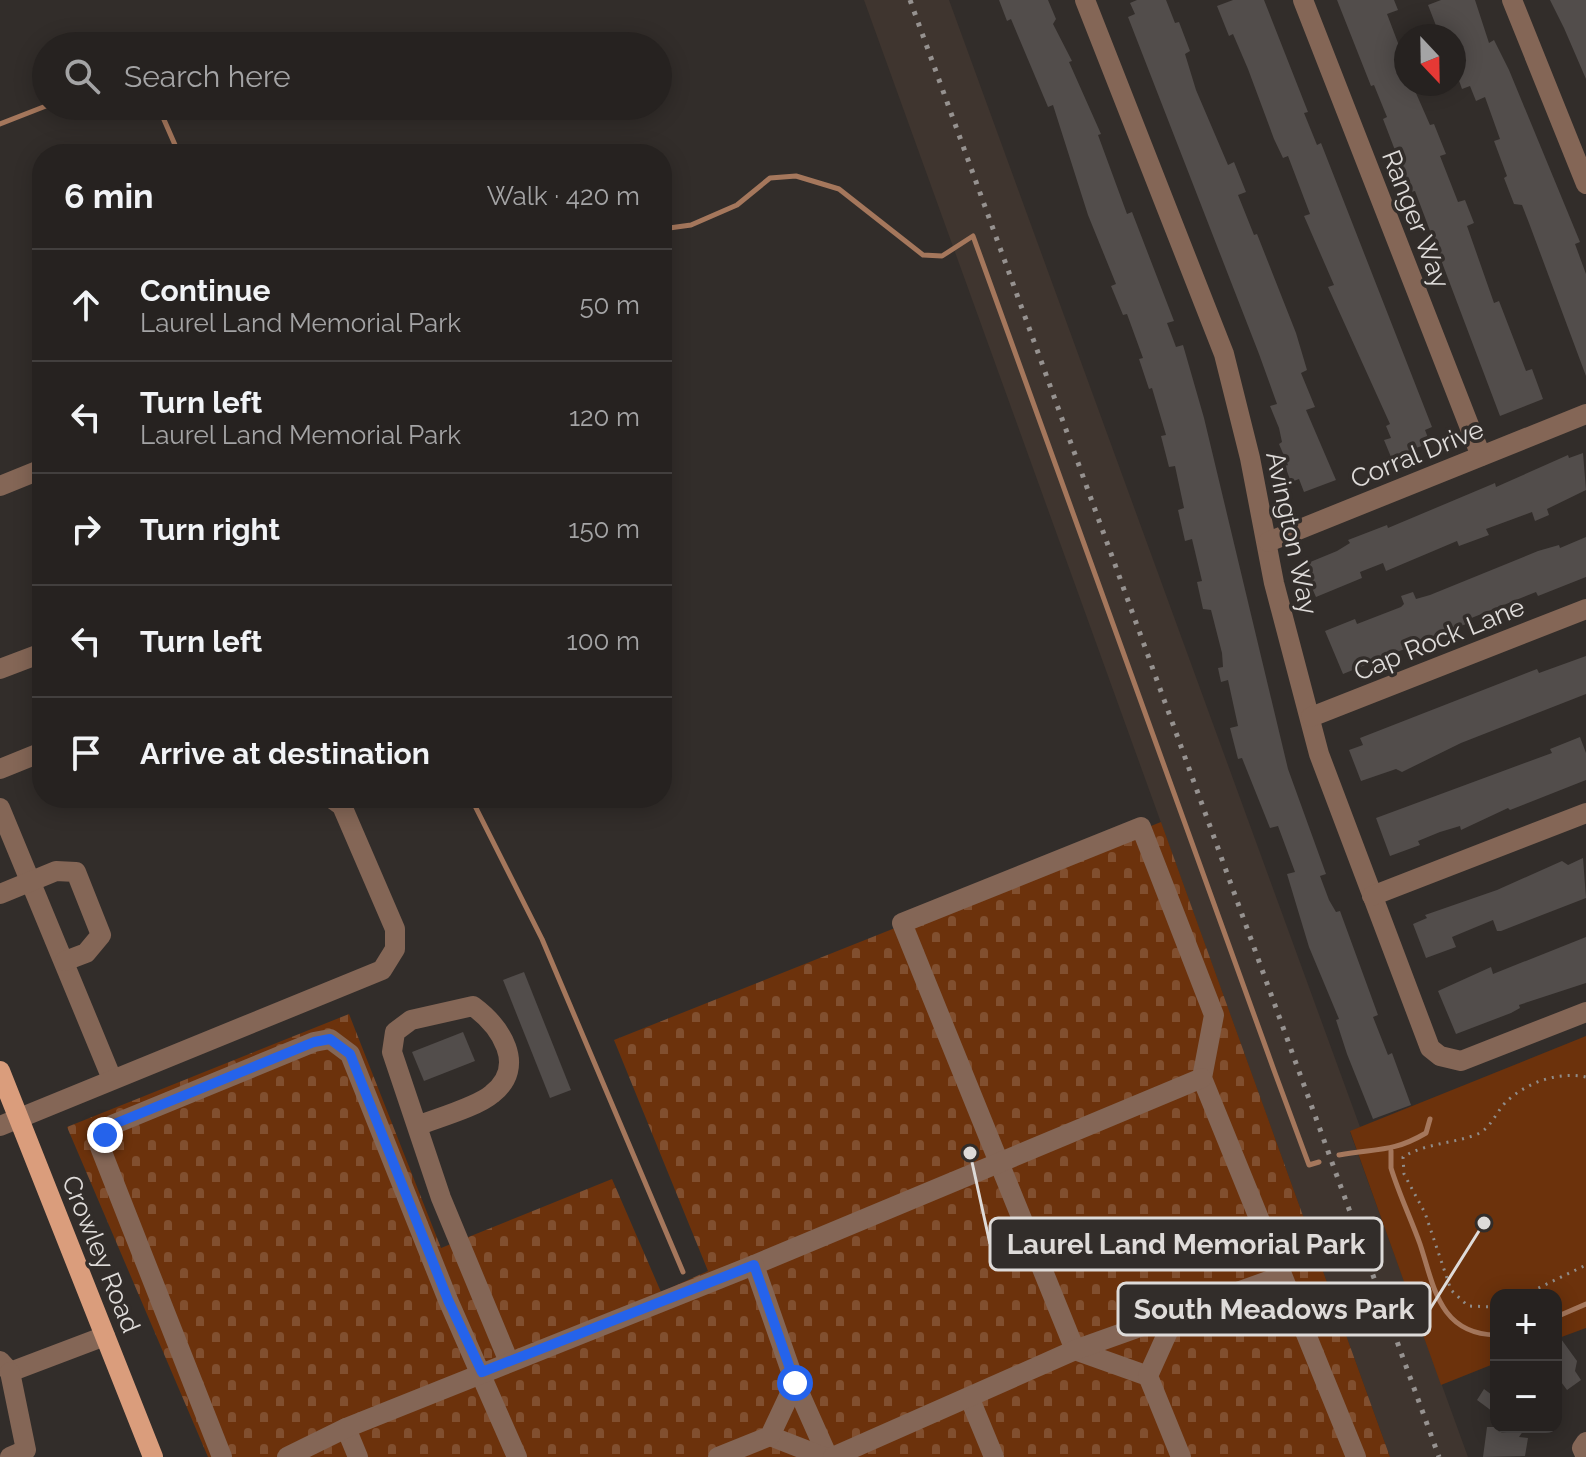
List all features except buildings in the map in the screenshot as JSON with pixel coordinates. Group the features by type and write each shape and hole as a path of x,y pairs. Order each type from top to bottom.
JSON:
{"main road":[{"name":"Crowley Road","path":"0,1071 9,1121 105,1336 153,1457"}],"street":[{"name":"Avington Way","path":"1085,0 1224,354 1268,542 1274,583 1319,754 1430,1048 1440,1056 1461,1061 1586,1012"},
{"name":"Ranger Way","path":"1303,0 1481,456"},
{"path":"1512,0 1586,184"},
{"name":"Corral Drive","path":"1268,542 1586,414"},
{"path":"0,486 32,473"},
{"name":"Cap Rock Lane","path":"1311,717 1586,609"},
{"path":"0,669 32,657"},
{"path":"0,769 32,756"},
{"path":"0,808 112,1079"},
{"path":"9,1121 382,970 395,949 395,929 343,808"},
{"path":"1372,896 1586,813"},
{"path":"1148,1376 1075,1350 997,1165 902,923 1141,827 1214,1015 1202,1078 1356,1457"},
{"path":"0,894 56,871 76,872 101,935 86,953 65,961"},
{"path":"417,1126 492,1094 508,1072 509,1054 496,1023 473,1006 411,1020 395,1032 392,1052 441,1198 509,1362"},
{"path":"222,1457 100,1147 112,1125 314,1042 330,1039 350,1054 448,1300 517,1457"},
{"path":"287,1457 346,1428 754,1265 1202,1078"},
{"path":"754,1265 795,1383 828,1457"},
{"path":"718,1457 770,1436 828,1457 970,1399 1075,1350 1282,1276"},
{"path":"1176,1314 1148,1376 1181,1457"},
{"path":"10,1457 26,1450 5,1367 105,1336"},
{"path":"770,1436 795,1383"},
{"path":"970,1399 994,1457"},
{"path":"346,1428 358,1457"}],"path":[{"path":"1490,1307 1468,1306 1451,1290 1425,1213 1404,1174 1403,1157 1423,1147 1476,1135 1486,1129 1504,1104 1534,1084 1570,1074 1586,1077"},
{"path":"1536,1289 1586,1265"}],"shaded area":[{"path":"864,0 949,0 1360,1127 1350,1132 1468,1457 1390,1457"}],"green space":[{"path":"1161,822 1390,1457 208,1457 67,1127 349,1014 441,1248 612,1179 661,1292 708,1271 614,1040"},
{"path":"1586,1036 1586,1328 1562,1337 1562,1289 1490,1289 1490,1365 1441,1385 1350,1131"}],"waterway":[{"path":"0,124 32,111"},
{"path":"164,120 175,144"},
{"path":"672,228 691,225 737,205 770,178 796,176 839,189 923,255 942,256 973,236 1309,1165 1319,1162"},
{"path":"476,808 542,939 683,1272"},
{"path":"1339,1155 1403,1144 1426,1133 1430,1119"},
{"path":"1391,1151 1394,1178 1442,1305 1462,1326 1477,1333 1490,1334"},
{"path":"1562,1314 1586,1304"}],"railway":[{"path":"910,0 1439,1457"}],"place":[{"name":"Laurel Land Memorial Park","path":"970,1153"},
{"name":"South Meadows Park","path":"1484,1223"}],"route":[{"path":"105,1135 112,1125 314,1042 330,1039 350,1054 448,1300 482,1372 754,1265 795,1383"}]}
